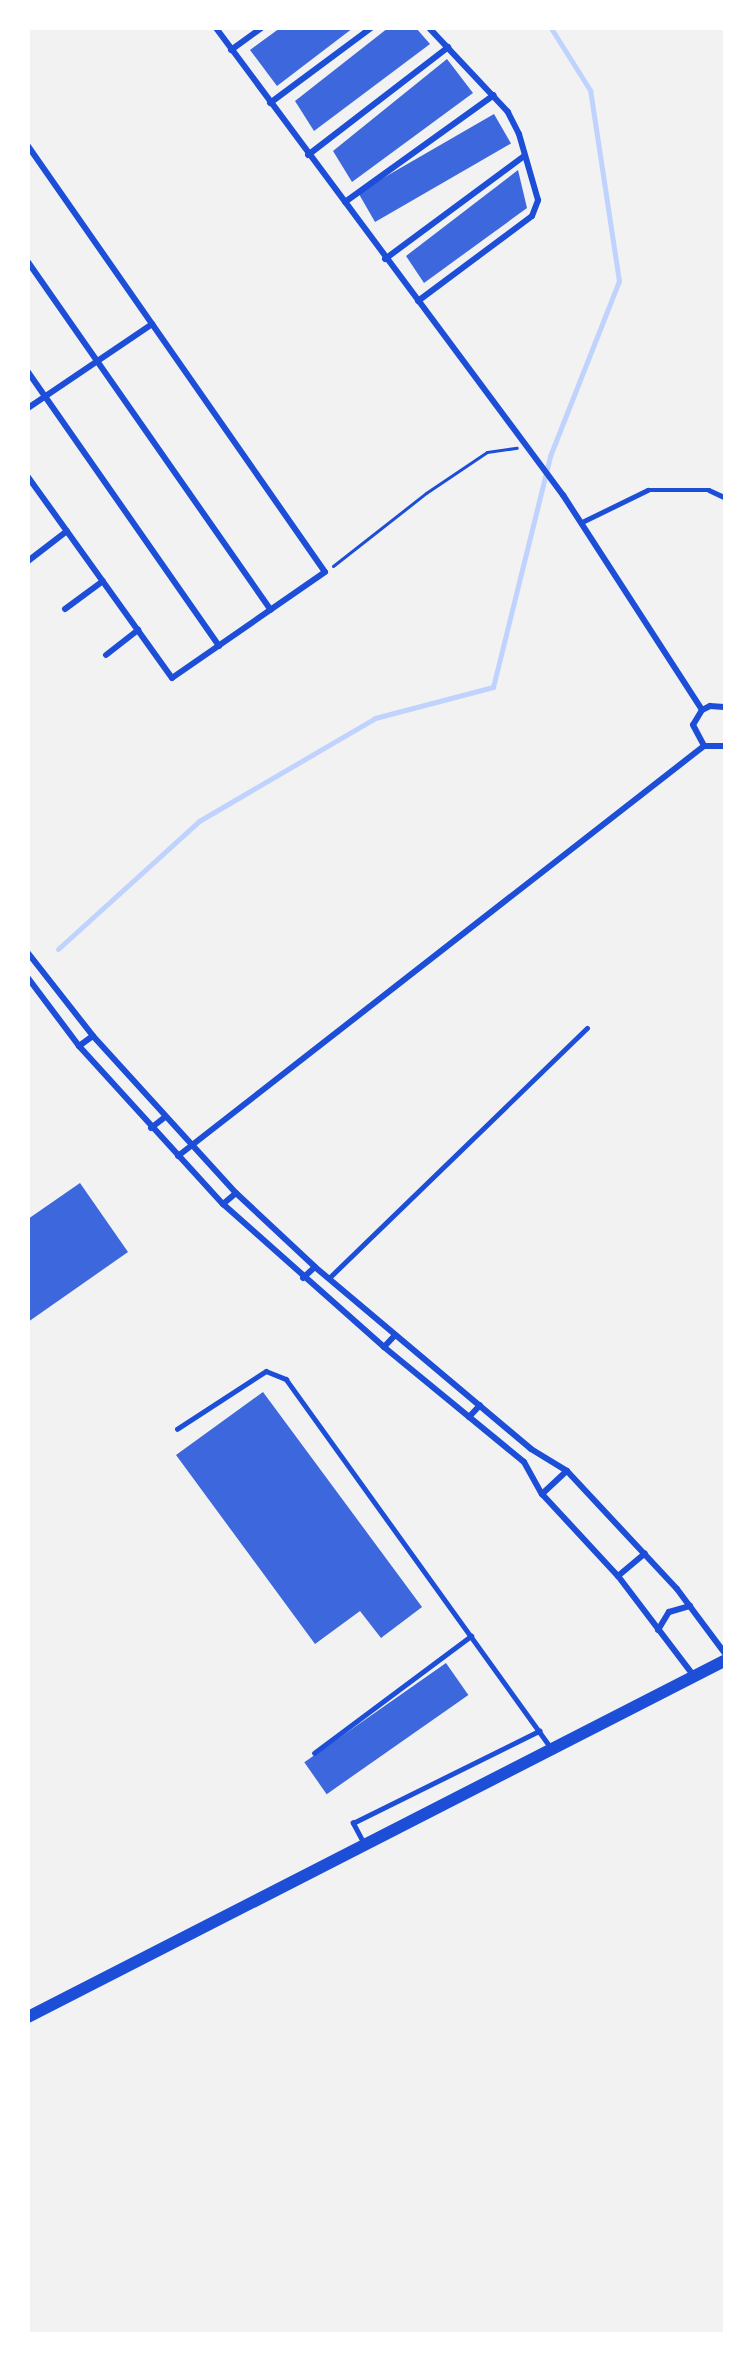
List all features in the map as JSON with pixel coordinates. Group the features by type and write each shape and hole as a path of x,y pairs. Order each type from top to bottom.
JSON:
{"main road":[{"path":"28,2017 724,1661"}],"street":[{"path":"216,28 385,259 529,447 582,522 702,710"},
{"path":"231,50 261,28"},
{"path":"270,103 370,28"},
{"path":"418,301 532,216 538,200 523,157 519,134 508,112 429,28"},
{"path":"308,155 448,47"},
{"path":"345,202 494,95"},
{"path":"28,146 325,572 172,678 30,481"},
{"path":"385,259 523,157"},
{"path":"28,262 271,610"},
{"path":"28,408 153,324"},
{"path":"28,372 219,646"},
{"path":"28,561 67,531"},
{"path":"65,609 103,581"},
{"path":"106,655 138,630"},
{"path":"704,746 693,725 702,710 710,706 724,707"},
{"path":"178,1156 704,746 724,746"},
{"path":"28,953 93,1036 236,1193 315,1267 395,1335 531,1449 567,1471 645,1554 690,1606 724,1652"},
{"path":"39,968 28,978 79,1046 151,1128 223,1204 303,1278 524,1462 542,1494 618,1576 694,1676"},
{"path":"79,1046 93,1036"},
{"path":"151,1128 165,1117"},
{"path":"223,1204 236,1193"},
{"path":"303,1278 315,1267"},
{"path":"384,1347 395,1335"},
{"path":"469,1417 480,1405"},
{"path":"542,1494 567,1471"},
{"path":"618,1576 645,1554"},
{"path":"658,1630 669,1612 690,1606"}],"lane":[{"path":"582,522 648,490 709,490 724,497"},
{"path":"329,1278 587,1028"},
{"path":"177,1429 266,1371 286,1379 551,1748"},
{"path":"314,1754 471,1636"},
{"path":"364,1844 353,1823 539,1731"}],"path":[{"path":"325,572 426,493 487,452 529,447"}],"building":[{"path":"280,28 353,28 277,86 250,50"},
{"path":"388,28 416,28 430,44 314,131 295,101"},
{"path":"447,59 473,93 352,182 333,151"},
{"path":"494,114 511,143 375,222 358,192"},
{"path":"518,170 527,208 424,283 406,256"},
{"path":"80,1183 128,1252 28,1322 28,1219"},
{"path":"263,1392 422,1607 381,1638 360,1611 315,1644 176,1455"},
{"path":"446,1663 468,1695 327,1794 304,1762"}],"waterway":[{"path":"58,949 199,821 375,718 493,687 550,456 619,281 590,90 551,28"}]}
